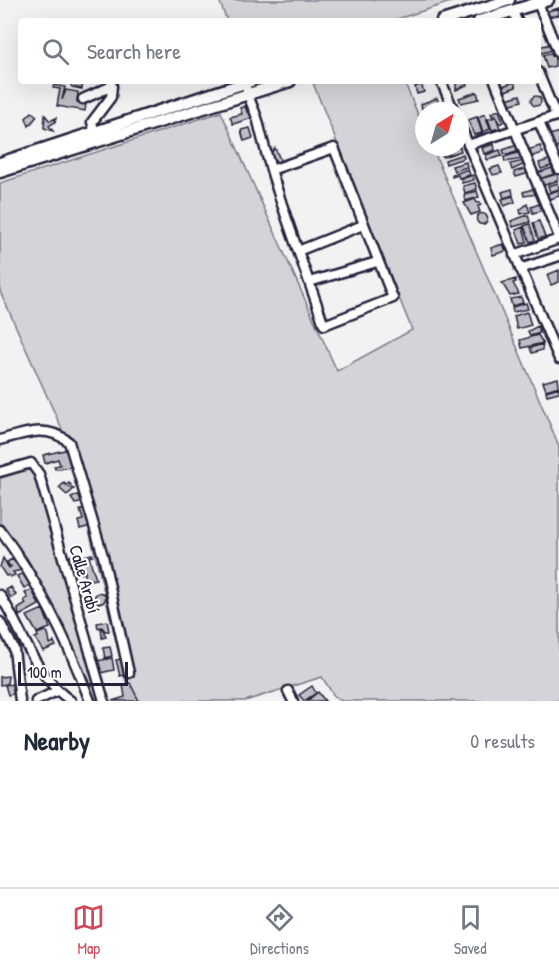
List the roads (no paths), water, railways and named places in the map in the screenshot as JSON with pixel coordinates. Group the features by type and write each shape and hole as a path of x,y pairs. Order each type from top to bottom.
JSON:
{"main road":[{"path":"451,18 508,0"},
{"path":"515,16 543,2"},
{"path":"0,163 241,84"},
{"path":"0,172 281,84"}],"street":[{"path":"543,2 559,54"},
{"path":"469,145 557,115 541,79"},
{"path":"83,99 93,96 110,84"},
{"path":"94,133 92,122 111,97 111,84"},
{"path":"247,84 261,144 298,251 324,325 393,298 334,148 270,170"},
{"path":"442,84 450,102"},
{"path":"496,84 559,238 514,255"},
{"path":"93,96 97,105 96,117"},
{"path":"538,122 559,169"},
{"path":"469,147 559,359"},
{"path":"298,251 363,225"},
{"path":"520,268 559,256"},
{"path":"309,282 377,262"},
{"path":"0,440 43,430 58,434 69,442 103,556 129,673"},
{"name":"Calle Arabí","path":"0,471 25,463 35,465 104,701"},
{"path":"0,530 22,560 59,623 90,701"},
{"path":"0,595 35,663 57,692 71,701"},
{"path":"0,622 14,649 20,701"},
{"path":"288,691 293,701"},
{"path":"36,701 57,692"}]}
